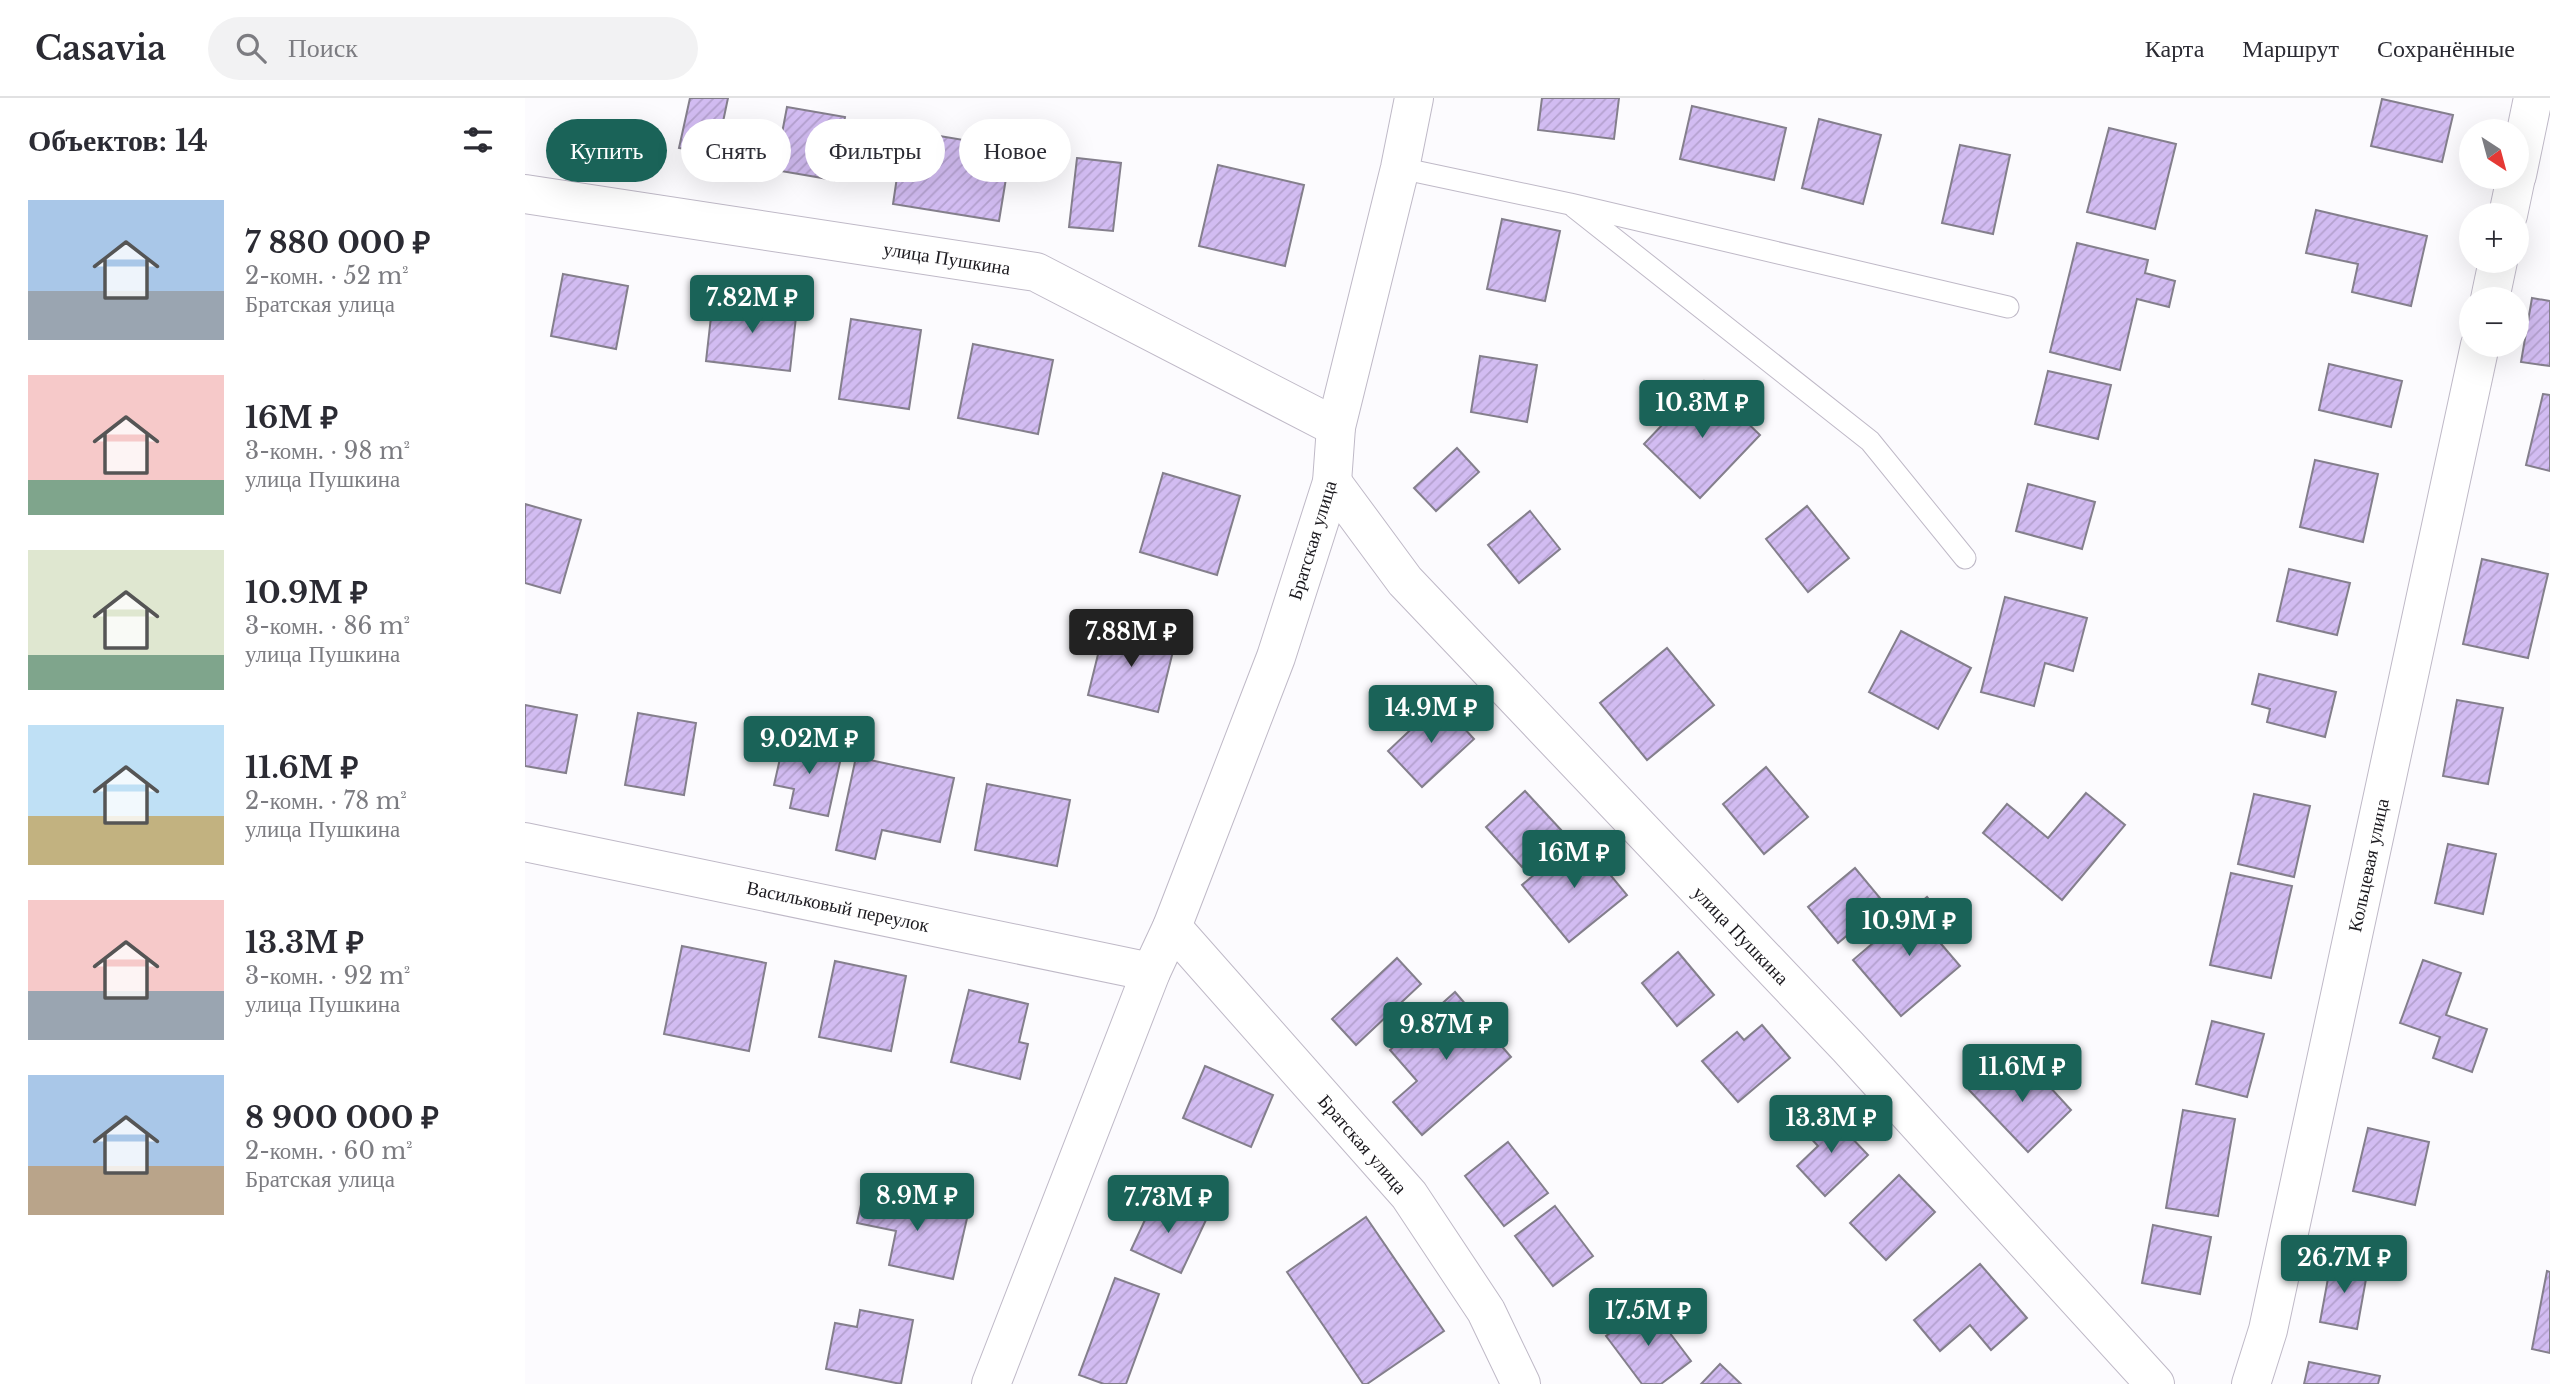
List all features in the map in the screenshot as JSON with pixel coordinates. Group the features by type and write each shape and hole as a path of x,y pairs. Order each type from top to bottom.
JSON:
{"street":[{"name":"Братская улица","path":"991,1384 1276,657 1332,482 1336,427 1400,168 1414,98"},
{"path":"2528,119 2533,98"},
{"name":"улица Пушкина","path":"525,194 1036,272 1336,427"},
{"name":"Кольцевая улица","path":"2251,1384 2268,1330 2477,357"},
{"name":"улица Пушкина","path":"1332,482 1405,581 1848,1047 2155,1384"},
{"name":"Васильковый переулок","path":"525,842 1151,972"},
{"name":"Братская улица","path":"1172,927 1409,1195 1486,1311 1521,1384"}],"lane":[{"path":"1400,168 1570,204 2008,307"},
{"path":"1570,204 1870,441 1965,558"}],"building":[{"path":"690,98 728,98 724,119 685,119"},
{"path":"1542,98 1619,98 1614,139 1538,130"},
{"path":"2382,99 2453,115 2442,162 2371,146"},
{"path":"1692,106 1786,128 1774,180 1680,159"},
{"path":"787,107 845,117 805,119 805,175 791,173 791,119 785,119"},
{"path":"1819,119 1881,135 1863,204 1802,188"},
{"path":"2109,128 2176,144 2155,229 2087,212"},
{"path":"945,137 959,139 959,182 1005,182 999,221 893,204 896,182 945,182"},
{"path":"1960,145 2010,155 1993,234 1942,223"},
{"path":"1077,158 1121,163 1113,231 1069,227"},
{"path":"1218,165 1304,185 1285,266 1199,246"},
{"path":"2316,210 2427,236 2411,306 2352,292 2358,264 2306,253"},
{"path":"1502,219 1560,231 1545,301 1487,289"},
{"path":"2077,243 2148,260 2145,273 2175,281 2169,307 2137,299 2120,370 2050,352"},
{"path":"563,274 628,286 616,349 551,336"},
{"path":"2532,298 2550,301 2550,366 2521,362 2522,357 2529,357 2529,315"},
{"path":"713,299 797,308 790,371 706,361"},
{"path":"851,319 921,330 909,409 839,399"},
{"path":"973,344 1053,360 1038,434 958,418"},
{"path":"1480,356 1537,365 1527,422 1471,412"},
{"path":"2329,364 2402,381 2391,427 2319,410"},
{"path":"2048,371 2111,385 2098,439 2035,424"},
{"path":"1704,381 1760,435 1700,498 1644,444"},
{"path":"2543,394 2550,395 2550,471 2526,465"},
{"path":"1457,448 1479,472 1436,511 1414,488"},
{"path":"2315,460 2378,474 2363,542 2300,527"},
{"path":"1163,473 1240,496 1217,575 1140,552"},
{"path":"2028,484 2095,502 2082,549 2016,531"},
{"path":"525,504 581,520 560,593 525,583"},
{"path":"1807,506 1849,558 1808,592 1766,539"},
{"path":"1530,511 1560,549 1519,583 1488,545"},
{"path":"2482,559 2548,574 2528,658 2463,644"},
{"path":"2289,569 2350,583 2337,635 2277,621"},
{"path":"2005,597 2087,618 2073,671 2045,663 2034,706 1981,692"},
{"path":"1105,626 1175,643 1158,712 1088,695"},
{"path":"1901,631 1971,668 1938,729 1869,692"},
{"path":"1667,648 1714,705 1647,760 1600,703"},
{"path":"2259,674 2336,692 2325,737 2267,722 2270,709 2252,704"},
{"path":"2457,700 2503,708 2488,784 2443,776"},
{"path":"1440,702 1474,739 1422,787 1388,751"},
{"path":"525,705 577,715 566,773 525,766"},
{"path":"638,713 696,723 684,795 625,785"},
{"path":"784,741 842,753 828,816 790,808 794,789 774,785"},
{"path":"856,757 954,778 940,842 882,830 875,859 836,850"},
{"path":"1766,767 1808,817 1764,854 1723,804"},
{"path":"987,784 1070,800 1057,866 975,850"},
{"path":"1525,791 1562,831 1522,867 1486,827"},
{"path":"2086,793 2125,825 2062,900 1983,833 2007,804 2048,838"},
{"path":"2254,794 2310,806 2294,877 2238,864"},
{"path":"1579,837 1627,895 1569,942 1522,885"},
{"path":"2448,844 2496,854 2483,914 2435,903"},
{"path":"1855,868 1885,904 1838,943 1808,907"},
{"path":"2231,873 2292,886 2271,978 2210,965"},
{"path":"1927,897 1950,925 1936,938 1960,966 1901,1016 1853,960"},
{"path":"682,946 766,963 749,1051 664,1034"},
{"path":"1678,952 1714,995 1677,1026 1642,983"},
{"path":"1397,958 1421,984 1356,1045 1332,1019"},
{"path":"2423,960 2461,973 2446,1015 2487,1029 2472,1072 2433,1058 2440,1037 2400,1023"},
{"path":"835,961 906,976 891,1051 819,1037"},
{"path":"969,990 1028,1004 1019,1042 1028,1044 1020,1079 951,1062"},
{"path":"1455,992 1511,1057 1422,1135 1393,1102 1417,1081 1390,1050"},
{"path":"2212,1021 2264,1034 2247,1097 2196,1084"},
{"path":"1762,1025 1790,1058 1738,1102 1702,1061 1737,1032 1744,1040"},
{"path":"2026,1061 2071,1110 2028,1152 1969,1090 1990,1070 2003,1083"},
{"path":"1205,1066 1273,1095 1251,1147 1183,1118"},
{"path":"2183,1110 2235,1119 2218,1216 2166,1208"},
{"path":"1827,1112 1868,1155 1825,1196 1797,1166 1818,1146 1806,1133"},
{"path":"2368,1128 2429,1142 2415,1205 2353,1191"},
{"path":"1508,1142 1548,1193 1504,1226 1465,1176"},
{"path":"1899,1175 1935,1212 1886,1260 1850,1223"},
{"path":"864,1191 968,1214 953,1279 889,1265 896,1231 857,1223"},
{"path":"1156,1196 1206,1220 1181,1273 1131,1250"},
{"path":"1555,1206 1593,1256 1553,1286 1515,1236"},
{"path":"1366,1217 1444,1331 1367,1384 1363,1384 1287,1272"},
{"path":"2153,1225 2211,1237 2200,1294 2142,1283"},
{"path":"2331,1262 2368,1268 2357,1329 2320,1322"},
{"path":"1980,1264 2027,1318 1991,1350 1970,1325 1940,1351 1914,1320"},
{"path":"2547,1271 2550,1272 2550,1353 2532,1349"},
{"path":"1115,1278 1159,1294 1126,1384 1104,1384 1079,1375"},
{"path":"1648,1304 1691,1361 1661,1384 1642,1384 1606,1336"},
{"path":"860,1310 913,1320 901,1384 826,1369 835,1323 857,1327"},
{"path":"2309,1362 2380,1376 2378,1384 2304,1384"},
{"path":"1720,1364 1741,1384 1701,1384"}]}
